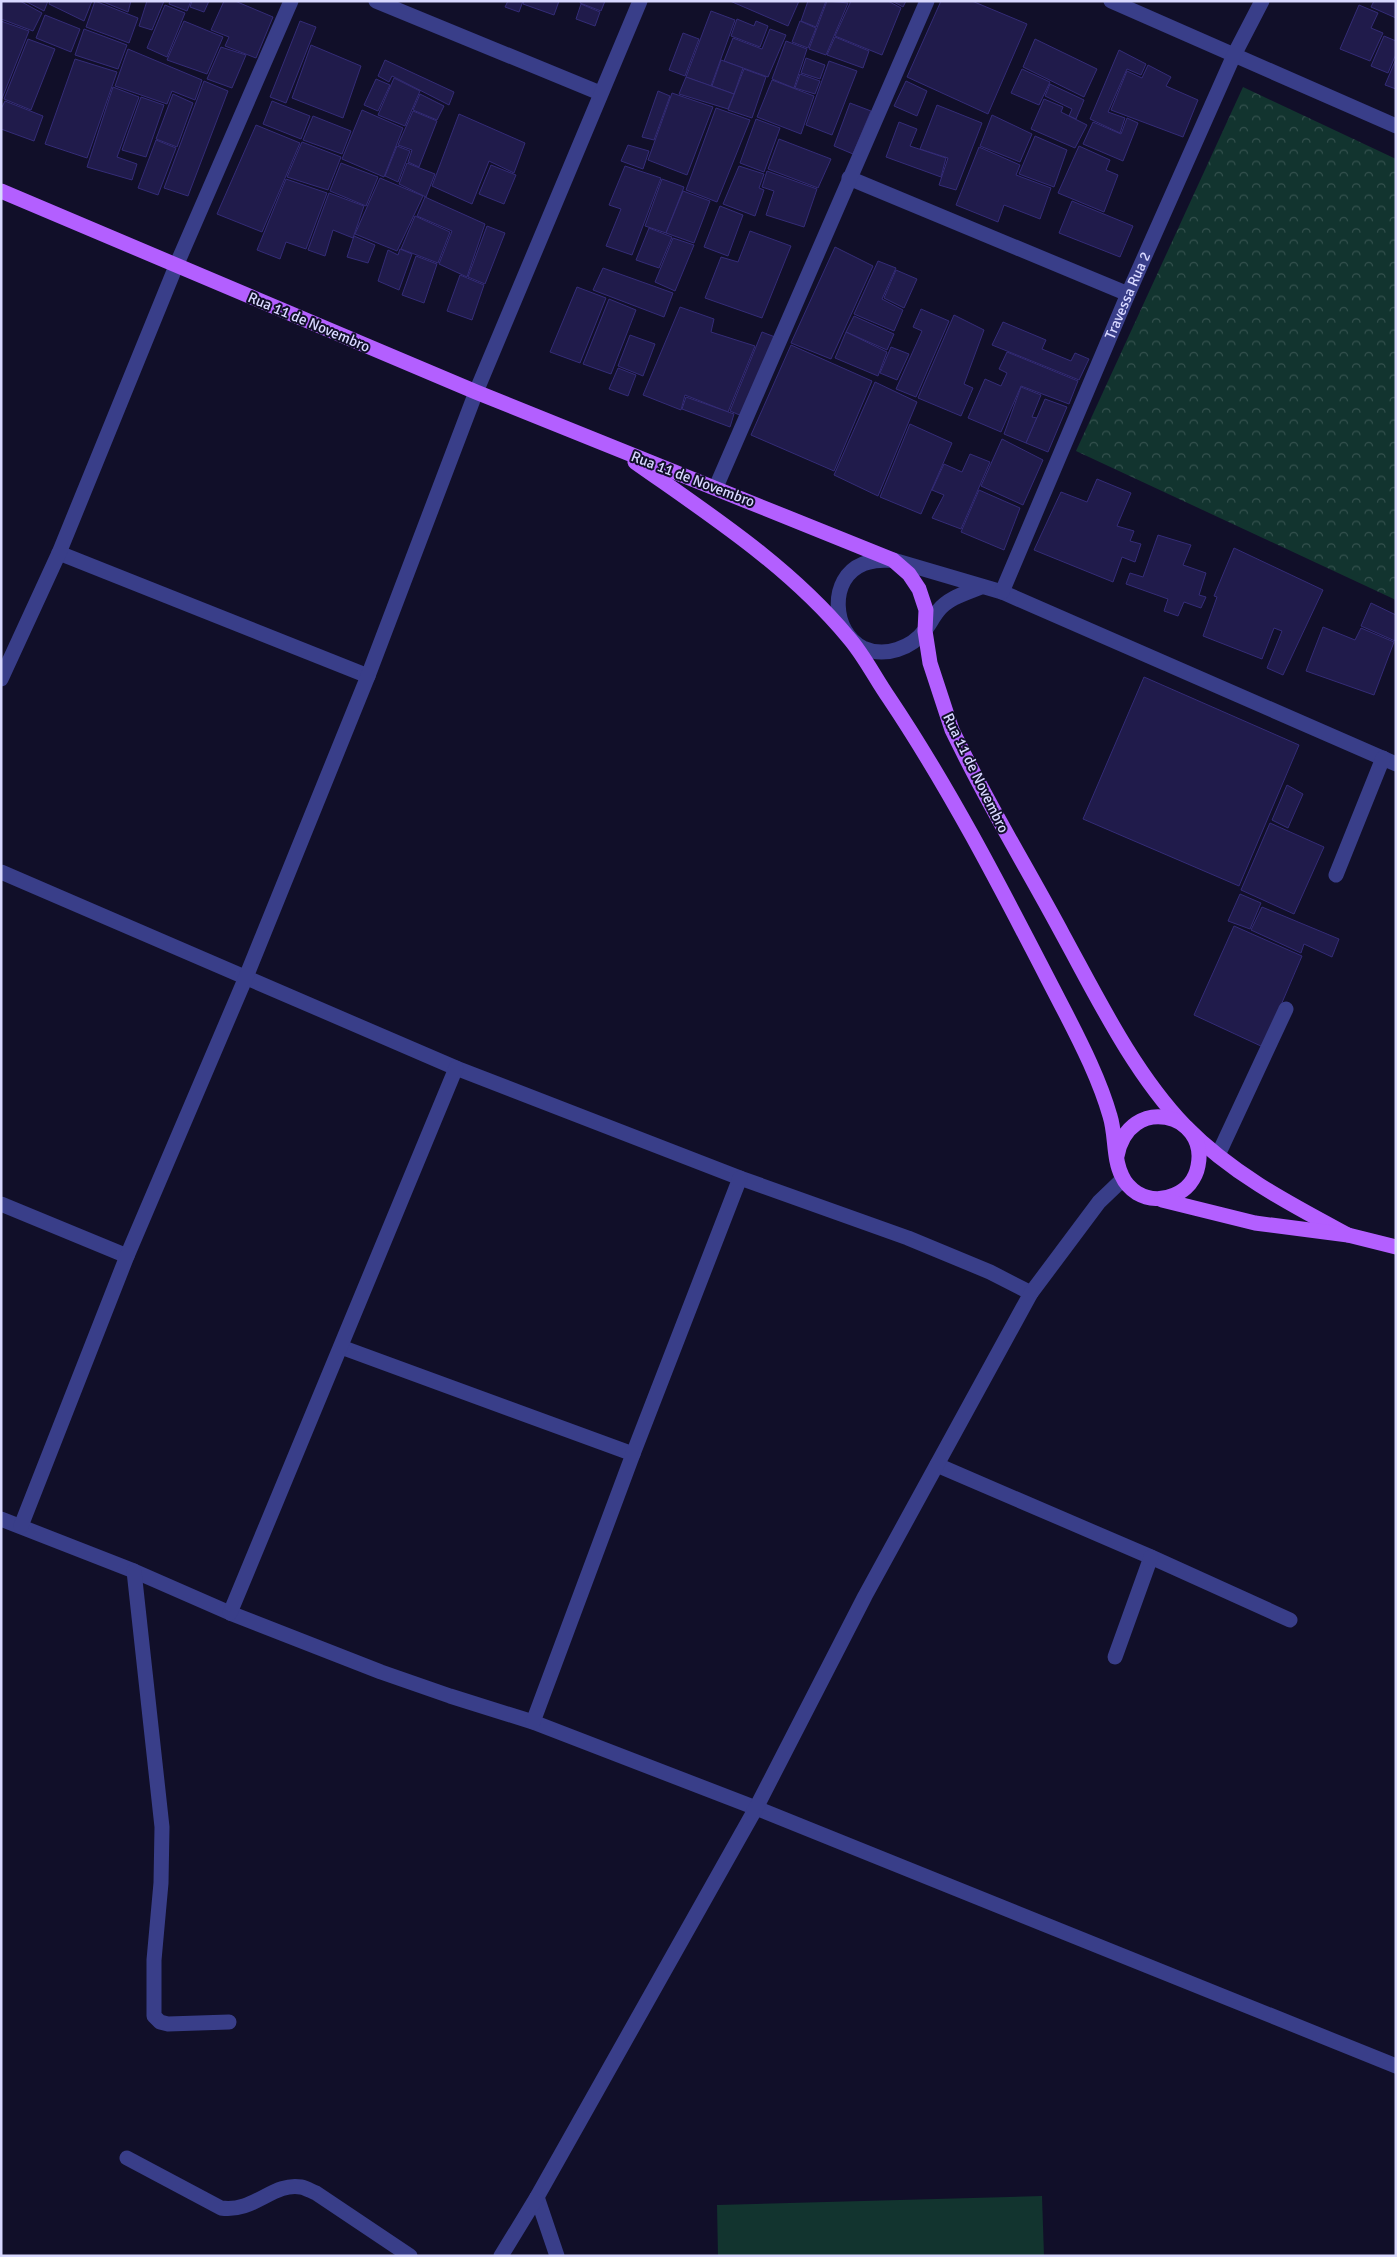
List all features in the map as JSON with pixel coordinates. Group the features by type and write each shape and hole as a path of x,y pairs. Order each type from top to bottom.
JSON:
{"main road":[{"name":"Rua 11 de Novembro","path":"1,191 476,392 893,560 909,574 919,589 926,610 925,631 930,663 940,696 968,762 1104,1010 1141,1071 1194,1137 1199,1150 1199,1164 1194,1178 1185,1189 1173,1196 1159,1199"},
{"name":"Rua 11 de Novembro","path":"618,450 723,524 776,565 850,638 915,738 995,877 1065,1012 1104,1098 1111,1118 1119,1168 1123,1179 1133,1190 1145,1197 1255,1223 1348,1235 1396,1247"},
{"name":"Rua 11 de Novembro","path":"1117,1156 1120,1143 1126,1132 1136,1123 1148,1118 1161,1116 1174,1119 1257,1185 1348,1235"}],"street":[{"path":"1,679 59,553 176,266 290,1"},
{"path":"376,1 600,93"},
{"path":"21,1526 127,1256 246,977 368,676 476,392 640,1"},
{"path":"716,488 927,1"},
{"path":"1111,1 1396,126"},
{"name":"Travessa Rua 2","path":"1002,592 1128,294 1234,55 1262,1"},
{"path":"849,178 1128,294"},
{"path":"59,553 368,676"},
{"path":"981,587 946,604 938,611 925,631 905,648 887,652 864,648 850,638 839,619 839,591 844,580 862,564 877,560 893,560 1002,592 1389,761 1336,875"},
{"path":"1,872 456,1068 740,1178 908,1238 990,1272 1031,1293"},
{"path":"1218,1155 1286,1009"},
{"path":"230,1613 456,1068"},
{"path":"533,1722 633,1454 740,1178"},
{"path":"501,2256 537,2197 756,1808 865,1596 1031,1293 1099,1202 1123,1179"},
{"path":"1,1204 127,1256"},
{"path":"341,1347 633,1454"},
{"path":"937,1465 1152,1557 1290,1620"},
{"path":"1,1519 134,1571 230,1613 407,1681 533,1722 756,1808 1396,2066"},
{"path":"1114,1658 1152,1557"},
{"path":"134,1571 162,1827 161,1883 154,1960 154,2016 160,2022 168,2024 229,2022"},
{"path":"127,2158 221,2208 234,2210 252,2204 283,2188 301,2187 316,2193 410,2256"},
{"path":"537,2197 557,2256"}],"green space":[{"path":"1243,87 1396,159 1396,600 1076,451"},
{"path":"1042,2196 1044,2256 718,2256 717,2205"}],"building":[{"path":"1,1 20,1 42,13 33,31 1,19"},
{"path":"25,1 48,1 44,11"},
{"path":"50,1 92,1 84,21 49,4"},
{"path":"95,1 138,18 129,43 86,27"},
{"path":"101,1 131,1 128,12"},
{"path":"147,1 164,1 152,30 139,26"},
{"path":"170,1 191,1 187,11 169,4"},
{"path":"192,1 209,1 204,12 190,7"},
{"path":"224,1 235,1 273,17 256,58 225,46 229,37 211,30"},
{"path":"508,1 523,1 519,12 505,7"},
{"path":"524,1 559,1 554,15 523,4"},
{"path":"581,1 605,1 601,11 580,3"},
{"path":"730,1 799,1 788,26"},
{"path":"808,1 826,1 816,27 801,21"},
{"path":"827,1 848,3 826,55 809,49"},
{"path":"851,1 888,1 901,8 882,55 835,36"},
{"path":"892,1 906,1 903,7"},
{"path":"941,1 972,1 1027,24 988,114 907,77"},
{"path":"1374,1 1396,1 1396,18 1371,7"},
{"path":"581,4 600,12 595,26 576,19"},
{"path":"165,5 185,13 167,57 147,48"},
{"path":"1359,5 1378,13 1371,28 1383,33 1370,61 1340,49"},
{"path":"711,11 735,20 711,86 686,77"},
{"path":"45,15 80,29 71,52 36,38"},
{"path":"737,19 754,26 756,21 768,26 760,47 731,36"},
{"path":"1,21 29,31 1,101"},
{"path":"184,21 223,37 207,74 167,60"},
{"path":"300,21 316,27 286,103 270,97"},
{"path":"800,21 816,28 808,48 792,42"},
{"path":"84,29 127,45 118,69 75,55"},
{"path":"770,29 786,35 768,77 724,61 733,38 762,49"},
{"path":"683,33 699,39 685,76 669,70"},
{"path":"1384,36 1396,41 1396,54 1388,73 1371,66"},
{"path":"835,37 869,51 863,68 827,55"},
{"path":"28,39 55,49 31,110 4,99"},
{"path":"1035,39 1097,69 1084,97 1023,67"},
{"path":"786,41 807,49 794,88 772,79"},
{"path":"311,45 361,66 343,118 292,98"},
{"path":"221,47 246,55 232,88 207,79"},
{"path":"128,49 202,80 195,100 172,91 167,104 115,86"},
{"path":"1119,50 1146,64 1141,75 1127,69 1108,112 1125,118 1120,133 1090,119"},
{"path":"806,58 825,65 820,79 801,73"},
{"path":"75,59 117,72 87,158 45,144"},
{"path":"1396,59 1396,89 1385,85"},
{"path":"385,60 454,92 449,105 392,76 389,82 378,76"},
{"path":"721,60 743,68 734,94 712,86"},
{"path":"829,61 857,71 832,135 806,125"},
{"path":"1148,65 1171,77 1166,86 1198,100 1183,137 1111,110 1127,71 1142,78"},
{"path":"744,69 766,77 752,118 728,110"},
{"path":"1022,69 1050,82 1039,105 1011,93"},
{"path":"800,74 820,81 815,94 795,88"},
{"path":"686,77 734,94 728,109 679,94"},
{"path":"394,78 420,91 405,126 378,115"},
{"path":"376,79 390,85 378,111 364,105"},
{"path":"772,80 814,96 801,134 757,117"},
{"path":"204,81 228,91 188,196 164,188"},
{"path":"906,81 927,91 917,116 894,106"},
{"path":"1050,84 1084,100 1076,119 1069,116 1072,109 1045,96"},
{"path":"113,87 139,97 117,157 137,164 132,180 87,167"},
{"path":"658,91 670,96 654,140 642,137"},
{"path":"672,93 713,107 687,175 648,160"},
{"path":"173,94 193,103 177,147 156,139"},
{"path":"420,94 444,106 437,120 413,110"},
{"path":"141,97 164,105 146,157 122,150"},
{"path":"1044,99 1063,107 1061,112 1087,125 1075,148 1031,129"},
{"path":"5,101 43,116 34,141 1,129 1,109"},
{"path":"272,101 310,116 301,139 263,124"},
{"path":"850,103 871,111 853,154 834,146"},
{"path":"937,105 982,123 956,190 939,185 948,158 920,149"},
{"path":"716,108 750,120 717,202 686,190"},
{"path":"362,110 403,128 384,177 342,159"},
{"path":"413,111 437,121 419,167 408,162 412,150 398,145"},
{"path":"459,114 525,143 514,173 489,161 472,204 432,186"},
{"path":"992,115 1032,134 1020,162 980,146"},
{"path":"313,116 351,131 342,154 303,140"},
{"path":"1127,118 1138,123 1123,161 1083,144 1093,122 1121,134"},
{"path":"756,119 780,128 764,172 740,163"},
{"path":"899,122 917,129 910,146 946,158 941,177 886,157"},
{"path":"256,125 300,143 262,232 217,214"},
{"path":"1035,136 1067,150 1054,187 1019,174"},
{"path":"779,139 831,159 818,188 768,169"},
{"path":"156,140 176,148 158,195 138,188"},
{"path":"302,142 341,157 328,190 287,177"},
{"path":"628,145 649,151 643,169 621,161"},
{"path":"397,146 410,151 398,182 385,176"},
{"path":"1079,146 1110,160 1106,170 1118,175 1104,212 1058,193"},
{"path":"979,147 1020,165 1016,175 1051,188 1040,219 1004,205 998,222 956,205"},
{"path":"341,163 378,177 366,206 330,191"},
{"path":"407,163 435,174 426,197 399,184"},
{"path":"491,165 516,175 504,204 479,194"},
{"path":"625,166 661,178 632,255 606,246 621,209 609,205"},
{"path":"739,166 764,174 759,188 764,190 755,216 723,204"},
{"path":"767,171 817,189 804,227 766,215 774,191 762,187"},
{"path":"380,178 423,196 397,251 355,234"},
{"path":"286,179 327,193 306,249 286,242 280,259 257,250"},
{"path":"662,179 684,187 666,233 645,226"},
{"path":"683,191 710,201 694,243 666,233"},
{"path":"329,193 364,206 353,238 333,230 325,256 308,250"},
{"path":"425,197 485,224 467,277 439,264 452,231 417,216"},
{"path":"1072,201 1133,226 1120,257 1059,233"},
{"path":"720,206 743,215 728,256 704,247"},
{"path":"415,216 450,232 438,263 401,249"},
{"path":"487,226 505,233 485,284 468,277"},
{"path":"649,228 672,237 659,268 636,260"},
{"path":"750,231 791,246 762,318 705,298 721,257 738,262"},
{"path":"354,236 375,245 368,263 347,257"},
{"path":"673,238 694,245 675,291 655,282"},
{"path":"835,247 873,266 831,359 791,343"},
{"path":"400,249 412,254 399,290 378,281 388,250 398,255"},
{"path":"416,256 437,264 424,303 402,295"},
{"path":"878,261 896,268 882,299 903,310 894,331 854,314"},
{"path":"603,268 673,293 664,317 593,290"},
{"path":"896,270 917,279 904,308 884,298"},
{"path":"460,275 484,285 472,320 447,311"},
{"path":"577,287 606,298 580,363 550,352"},
{"path":"609,299 636,310 611,374 583,364"},
{"path":"680,307 714,319 711,332 755,346 728,412 685,395 681,410 643,395"},
{"path":"921,309 949,321 916,397 896,389 922,331 913,327"},
{"path":"954,315 984,330 964,384 973,388 961,416 918,398"},
{"path":"854,316 894,334 887,350 846,332"},
{"path":"1003,322 1046,340 1042,349 1071,361 1075,353 1089,359 1079,380 992,345"},
{"path":"762,332 775,337 742,416 730,411"},
{"path":"846,332 887,352 878,376 835,358"},
{"path":"630,335 655,344 643,376 618,366"},
{"path":"791,345 872,381 834,471 751,435"},
{"path":"891,347 909,354 897,380 880,373"},
{"path":"1007,352 1078,381 1069,404 1021,386 1001,432 968,418 985,379 1001,386 1007,373 999,369"},
{"path":"618,368 636,375 628,396 609,389"},
{"path":"875,382 917,402 878,496 834,475"},
{"path":"1021,387 1041,395 1032,417 1037,418 1026,443 1004,434"},
{"path":"686,397 734,414 730,427 682,409"},
{"path":"1045,399 1067,407 1048,452 1026,443"},
{"path":"910,424 952,443 921,514 880,497"},
{"path":"1002,439 1043,460 1023,505 981,486"},
{"path":"970,454 990,462 961,529 932,518 944,495 932,490 944,464 962,472"},
{"path":"1097,479 1131,493 1117,526 1134,531 1130,541 1141,544 1135,562 1122,557 1113,582 1034,550 1061,492 1087,502"},
{"path":"979,490 1020,508 1004,550 961,532"},
{"path":"1158,535 1191,545 1183,565 1206,573 1199,595 1206,597 1201,608 1184,602 1178,616 1164,611 1168,599 1126,584 1130,573 1143,577"},
{"path":"1234,548 1323,590 1283,675 1267,668 1282,631 1274,628 1262,659 1203,636 1217,597 1214,596"},
{"path":"1371,603 1396,615 1395,641 1361,626"},
{"path":"1323,627 1355,640 1361,628 1394,642 1374,695 1306,671"},
{"path":"1144,677 1299,745 1239,886 1083,819"},
{"path":"1287,785 1303,794 1288,828 1272,820"},
{"path":"1270,823 1324,847 1294,914 1241,890"},
{"path":"1240,894 1261,903 1250,929 1228,921"},
{"path":"1262,907 1339,939 1332,957 1304,944 1301,953 1251,930"},
{"path":"1234,926 1302,956 1263,1047 1194,1015"}]}
